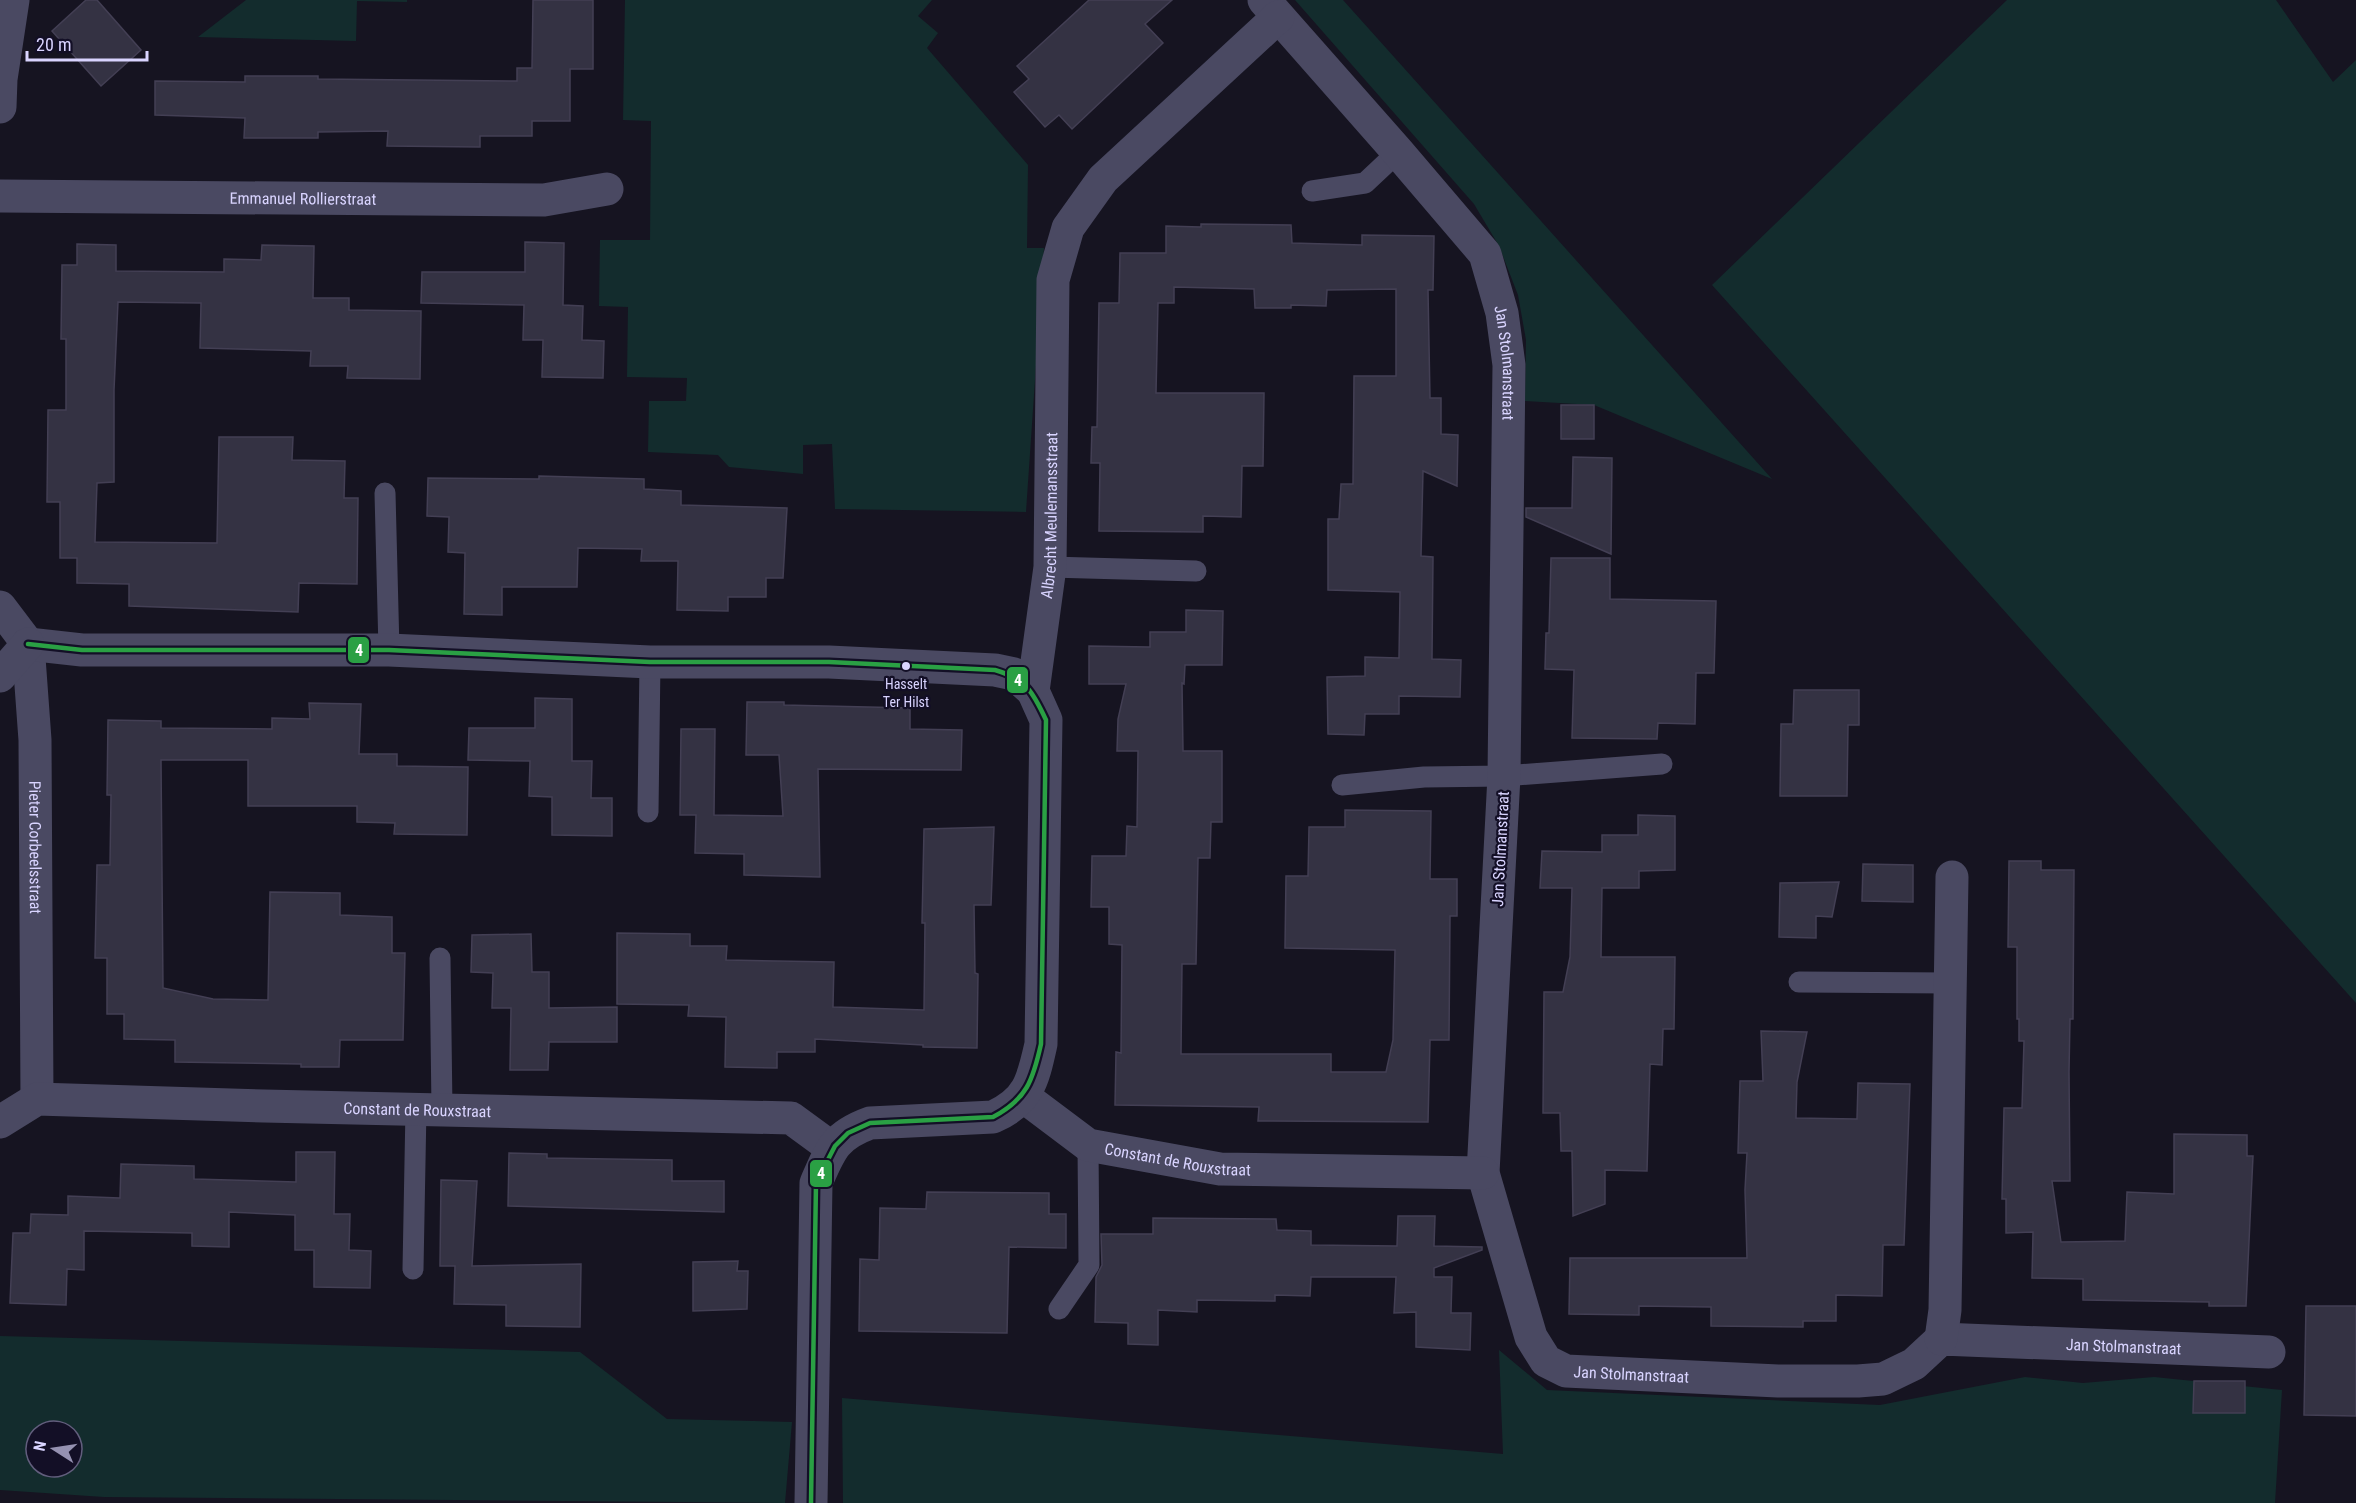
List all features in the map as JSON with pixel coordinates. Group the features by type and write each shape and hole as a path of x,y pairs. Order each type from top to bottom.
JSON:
{"street":[{"path":"0,107 1,79 13,0"},
{"name":"Jan Stolmanstraat","path":"1271,8 1485,254 1502,313 1509,364 1504,776 1483,1173 1531,1337 1546,1361 1566,1371 1778,1381 1858,1381 1883,1378 1914,1364 1941,1339 2269,1352"},
{"name":"Albrecht Meulemansstraat","path":"1033,692 1050,567 1053,280 1068,228 1102,179 1271,8"},
{"name":"Emmanuel Rollierstraat","path":"0,196 544,200 606,189"},
{"path":"0,607 28,644 82,650 388,650 650,662 829,662 995,670 1014,674 1033,692 1046,720 1041,1044 1035,1074 1024,1097 1009,1110 993,1117 870,1124 851,1130 832,1148 816,1183 811,1503"},
{"path":"0,676 28,644"},
{"name":"Pieter Corbeelsstraat","path":"28,644 34,740 37,1099"},
{"path":"1941,1339 1945,1310 1952,877"},
{"name":"Constant de Rouxstraat","path":"1024,1097 1088,1145 1220,1169 1483,1173"},
{"path":"0,1122 37,1099"},
{"name":"Constant de Rouxstraat","path":"37,1099 791,1118 832,1148"}],"lane":[{"path":"1312,191 1365,183 1398,152"},
{"path":"385,493 388,650"},
{"path":"1050,567 1196,571"},
{"path":"648,812 650,662"},
{"path":"1342,785 1424,777 1504,776 1662,764"},
{"path":"413,1269 429,1108 440,958"},
{"path":"1799,982 1950,983"},
{"path":"1059,1309 1089,1265 1088,1145"}],"green space":[{"path":"246,0 407,0 407,2 357,1 356,41 198,37"},
{"path":"625,0 932,0 918,16 938,33 927,48 1028,165 1027,248 1044,248 1026,512 835,509 832,444 803,445 803,474 729,467 718,455 648,452 649,401 686,401 687,378 627,377 628,307 599,306 600,240 650,240 651,121 623,120"},
{"path":"1295,0 1343,0 1772,479 1594,405 1525,401 1526,340 1518,295 1499,246 1474,204"},
{"path":"2007,0 2276,0 2333,82 2356,60 2356,1003 1712,285"},
{"path":"0,1336 580,1352 667,1419 792,1422 785,1503 104,1497 0,1490"},
{"path":"1499,1350 1547,1390 1880,1405 2025,1377 2083,1383 2154,1377 2282,1390 2275,1503 843,1503 842,1398 1503,1454"}],"building":[{"path":"86,0 97,0 141,50 101,86 52,31"},
{"path":"533,0 593,0 593,69 570,69 570,121 532,121 532,136 480,136 480,147 387,146 388,131 318,132 318,138 244,138 245,118 155,115 155,81 245,82 245,76 318,76 318,79 517,81 517,68 532,68"},
{"path":"1089,0 1172,0 1145,24 1163,43 1072,129 1059,115 1045,127 1014,92 1029,79 1017,66"},
{"path":"1201,224 1291,225 1292,243 1362,245 1362,235 1434,236 1433,290 1428,290 1430,398 1441,398 1441,434 1458,435 1457,486 1423,471 1421,556 1433,557 1432,659 1461,660 1460,697 1399,696 1399,714 1365,714 1364,735 1328,734 1327,677 1365,676 1365,657 1399,658 1400,592 1328,590 1328,519 1339,519 1341,484 1353,484 1354,376 1396,376 1396,289 1327,290 1326,306 1291,305 1291,308 1255,308 1254,289 1174,287 1174,303 1158,303 1156,393 1264,393 1263,466 1242,466 1241,517 1203,516 1203,532 1099,531 1100,463 1091,463 1092,427 1097,427 1099,303 1119,303 1120,253 1166,253 1166,226 1201,227"},
{"path":"525,242 564,243 563,305 583,306 582,340 604,341 603,378 542,377 543,340 523,340 524,305 421,303 422,272 525,272"},
{"path":"77,244 116,245 116,271 224,272 224,259 261,260 262,245 314,246 313,298 349,298 349,310 421,311 420,379 347,378 348,366 310,366 311,351 200,348 201,303 118,302 114,390 114,482 97,483 95,542 217,543 219,437 293,437 292,460 345,461 344,498 358,498 357,584 299,583 298,612 129,606 129,584 77,583 77,558 60,558 60,502 47,502 48,410 66,410 66,339 61,339 62,265 77,265"},
{"path":"1561,405 1594,405 1594,439 1561,439"},
{"path":"1573,457 1612,458 1611,554 1526,517 1526,508 1572,508"},
{"path":"539,476 644,479 644,489 681,491 681,505 787,508 783,578 766,578 766,597 728,597 728,611 677,610 678,561 641,561 642,549 578,548 577,587 502,587 502,615 464,614 465,553 448,552 449,517 427,516 428,478 539,479"},
{"path":"1551,558 1610,558 1610,599 1716,601 1714,673 1696,673 1695,724 1658,723 1657,739 1572,738 1574,670 1545,669 1546,633 1549,633"},
{"path":"1186,610 1223,611 1222,665 1185,665 1184,684 1182,683 1183,751 1222,751 1222,822 1211,822 1210,858 1198,858 1196,964 1182,964 1181,1054 1331,1054 1331,1072 1386,1072 1393,1040 1395,950 1285,948 1286,876 1308,876 1309,827 1345,827 1345,810 1431,811 1430,879 1457,879 1457,916 1450,916 1449,1040 1430,1040 1428,1122 1258,1121 1259,1107 1115,1105 1116,1052 1121,1053 1122,945 1109,944 1109,907 1091,907 1092,856 1126,856 1127,826 1137,827 1138,751 1117,751 1118,719 1126,684 1089,684 1089,646 1150,647 1150,632 1186,632"},
{"path":"1794,690 1859,690 1859,725 1848,725 1847,796 1780,796 1781,724 1793,724"},
{"path":"535,698 572,699 572,761 592,761 591,798 612,798 612,836 552,835 552,797 529,796 530,761 468,760 469,728 535,728"},
{"path":"747,702 910,708 910,729 962,730 961,770 818,769 820,877 744,875 744,854 695,853 696,815 680,815 681,729 715,729 714,815 783,816 779,755 746,755"},
{"path":"309,703 361,704 359,754 397,754 397,766 468,767 467,835 394,834 395,823 357,822 357,806 248,806 248,760 161,760 163,988 213,999 268,1000 270,892 340,893 340,915 392,917 392,953 405,953 403,1040 340,1040 339,1067 301,1067 301,1064 175,1062 175,1040 124,1039 124,1014 107,1014 107,958 95,958 97,865 110,865 111,795 107,795 108,720 161,721 161,728 272,729 272,718 310,719"},
{"path":"1638,815 1675,816 1675,870 1639,871 1639,888 1602,888 1601,957 1675,957 1674,1029 1663,1029 1662,1065 1650,1064 1647,1171 1605,1170 1605,1204 1573,1216 1572,1151 1561,1151 1560,1113 1543,1113 1544,992 1563,992 1570,957 1572,888 1540,888 1542,851 1602,852 1602,835 1638,835"},
{"path":"994,827 991,905 974,905 975,973 978,974 977,1048 923,1047 923,1045 815,1039 815,1052 777,1052 777,1068 725,1067 726,1017 688,1016 689,1005 617,1004 617,933 690,934 690,946 727,946 726,960 834,962 833,1007 924,1010 925,923 922,923 924,829"},
{"path":"2009,861 2041,861 2041,870 2074,870 2073,1019 2070,1019 2069,1072 2070,1181 2052,1181 2061,1242 2125,1241 2127,1192 2174,1194 2174,1134 2247,1135 2247,1156 2253,1156 2246,1306 2209,1306 2209,1302 2083,1300 2083,1279 2032,1278 2033,1232 2006,1233 2006,1199 2002,1199 2004,1108 2022,1108 2024,1041 2019,1041 2019,1019 2017,1019 2017,947 2008,947"},
{"path":"1863,864 1913,865 1913,902 1862,901"},
{"path":"1839,882 1832,917 1816,916 1816,938 1779,937 1780,883"},
{"path":"531,934 532,972 549,972 549,1008 617,1007 617,1042 549,1042 548,1070 510,1070 511,1008 492,1008 493,973 471,972 472,935"},
{"path":"1761,1031 1807,1032 1797,1082 1796,1118 1857,1119 1858,1083 1910,1084 1904,1245 1883,1245 1882,1296 1836,1295 1836,1321 1803,1321 1803,1327 1711,1326 1711,1307 1639,1306 1639,1315 1569,1314 1570,1258 1747,1258 1745,1190 1747,1153 1738,1153 1740,1081 1763,1081"},
{"path":"296,1152 335,1152 334,1214 350,1214 349,1250 371,1251 370,1288 314,1287 314,1250 295,1250 295,1215 229,1212 229,1247 192,1246 192,1233 84,1231 84,1270 67,1269 66,1305 10,1303 13,1233 30,1233 31,1214 68,1215 68,1196 120,1198 121,1164 194,1166 194,1179 296,1182"},
{"path":"509,1153 547,1154 547,1158 672,1160 672,1181 724,1181 724,1212 508,1206"},
{"path":"441,1180 477,1181 472,1266 581,1264 580,1327 506,1326 506,1305 454,1304 455,1266 440,1266"},
{"path":"927,1192 1049,1193 1049,1214 1066,1214 1066,1248 1009,1247 1007,1333 859,1331 860,1259 879,1260 880,1208 926,1209"},
{"path":"1398,1216 1435,1216 1434,1246 1482,1247 1482,1250 1434,1268 1434,1277 1452,1277 1451,1313 1471,1313 1470,1350 1416,1347 1416,1312 1394,1313 1396,1277 1311,1277 1310,1296 1275,1295 1275,1301 1197,1300 1197,1312 1158,1310 1158,1345 1128,1344 1128,1323 1095,1322 1096,1277 1102,1265 1101,1234 1153,1234 1153,1218 1276,1219 1277,1230 1311,1231 1311,1245 1397,1246"},
{"path":"738,1261 737,1271 748,1271 747,1309 693,1311 693,1262"},
{"path":"2306,1306 2356,1306 2356,1416 2304,1415"},
{"path":"2194,1381 2245,1381 2245,1413 2193,1413"}],"transit line":[{"name":"4","path":"28,644 82,650 389,650 650,662 829,662 995,670 1014,678 1027,688 1046,720 1041,1044 1038,1057 1027,1087 1014,1103 993,1117 870,1123 848,1133 835,1146 816,1183 811,1503"}],"place":[{"name":"Hasselt Ter Hilst","path":"906,666"}]}
